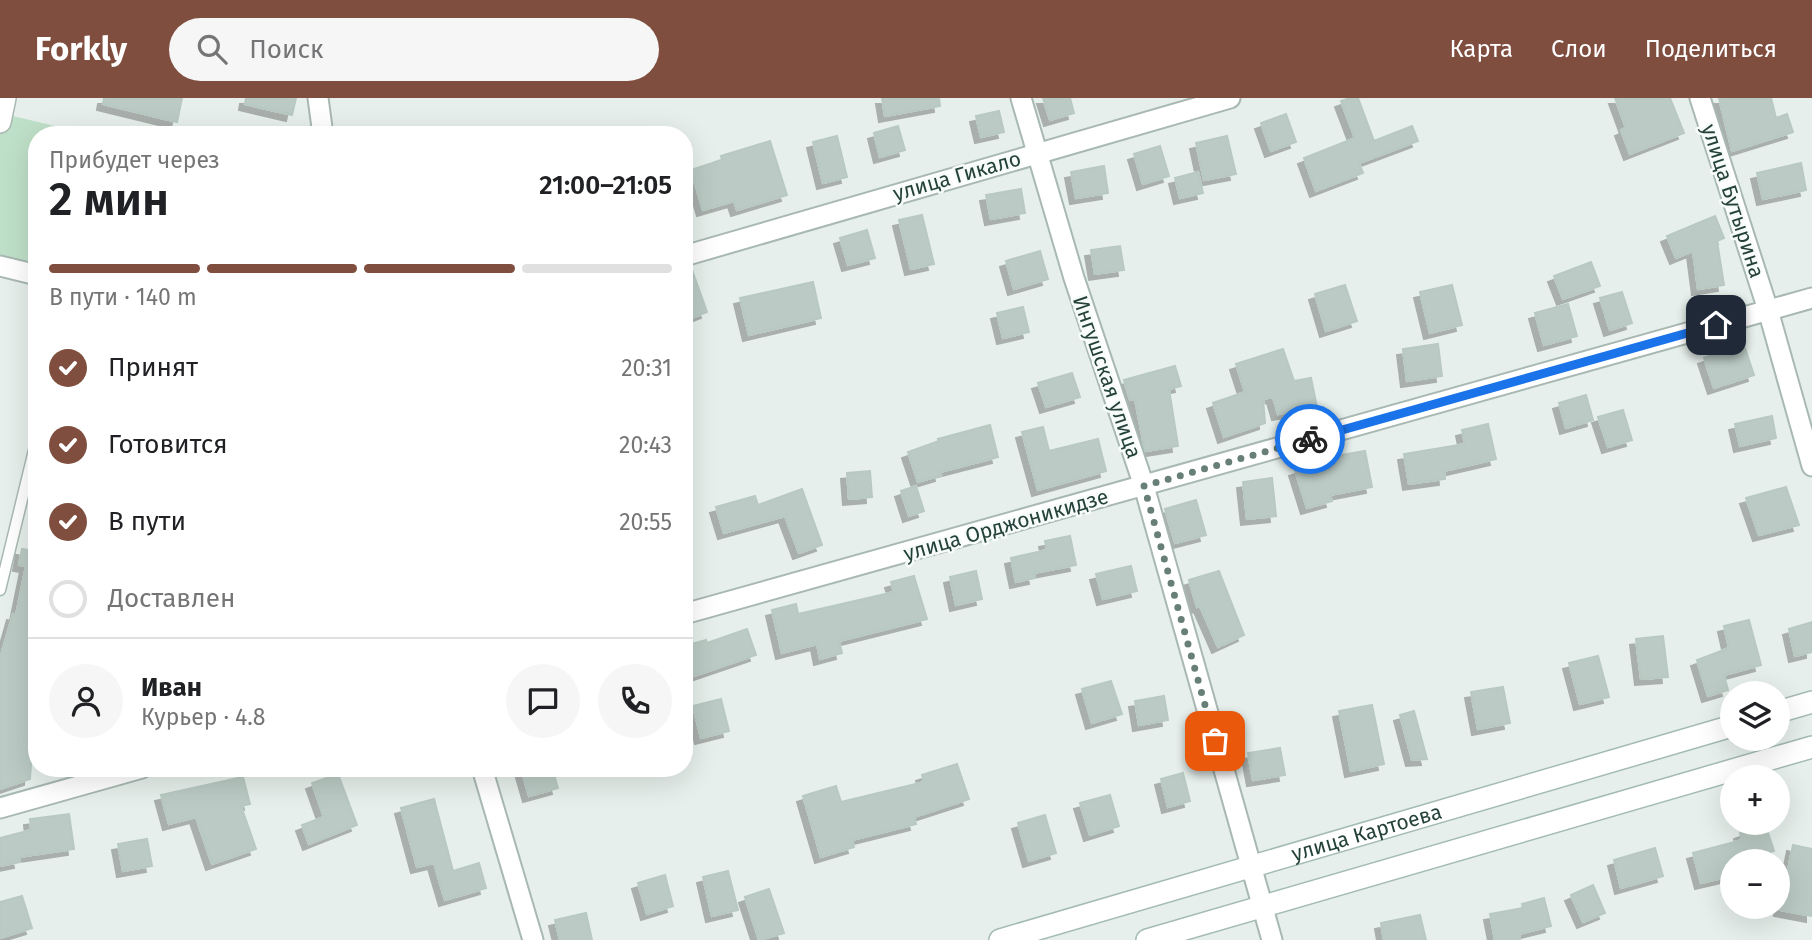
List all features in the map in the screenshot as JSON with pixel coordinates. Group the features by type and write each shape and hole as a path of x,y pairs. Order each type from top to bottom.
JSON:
{"main road":[{"path":"1790,708 1812,702"},
{"name":"улица Картоева","path":"1000,940 1720,730"},
{"name":"улица Картоева","path":"1147,940 1812,747"}],"street":[{"path":"318,98 322,126"},
{"name":"Ингушская улица","path":"1021,98 1074,278 1144,486 1272,940"},
{"name":"улица Гикало","path":"693,253 1230,98"},
{"name":"улица Бутырина","path":"1700,98 1768,310 1812,466"},
{"path":"0,266 28,273"},
{"name":"улица Орджоникидзе","path":"693,611 1812,298"},
{"path":"0,808 110,777"},
{"path":"485,777 533,940"}],"lane":[{"path":"0,590 28,475"}],"green space":[{"path":"0,113 55,126 28,126 28,273 0,266"}],"building":[{"path":"104,98 182,98 177,122 103,104"},
{"path":"246,98 296,98 292,115 245,104"},
{"path":"882,98 939,98 940,106 885,116"},
{"path":"1043,98 1070,98 1074,113 1050,120"},
{"path":"1358,98 1374,141 1412,126 1418,141 1359,163 1363,173 1316,191 1304,158 1355,138 1341,101"},
{"path":"1615,98 1670,98 1684,133 1630,154 1621,130 1626,128"},
{"path":"1719,98 1771,98 1776,118 1787,114 1793,132 1732,151"},
{"path":"999,111 1004,132 981,137 976,116"},
{"path":"1286,114 1296,142 1271,151 1261,123"},
{"path":"898,126 905,150 880,157 874,133"},
{"path":"837,136 847,177 823,183 813,142"},
{"path":"1227,136 1236,174 1204,180 1196,143"},
{"path":"770,141 787,195 737,210 734,201 703,210 693,169 722,160 721,156"},
{"path":"1160,146 1169,176 1143,184 1134,154"},
{"path":"1801,163 1806,190 1763,199 1757,173"},
{"path":"1104,166 1108,193 1076,198 1071,172"},
{"path":"1198,172 1203,193 1180,198 1175,178"},
{"path":"1021,189 1025,213 991,219 986,195"},
{"path":"922,215 934,264 911,269 899,220"},
{"path":"1715,216 1724,238 1717,241 1724,285 1698,289 1693,251 1676,258 1667,236"},
{"path":"867,230 875,258 848,265 840,238"},
{"path":"1120,246 1124,270 1095,274 1091,250"},
{"path":"1040,251 1048,279 1014,289 1006,261"},
{"path":"1591,262 1600,286 1563,299 1554,276"},
{"path":"693,273 707,312 693,317"},
{"path":"813,282 821,318 749,335 740,298"},
{"path":"1345,285 1357,321 1326,331 1315,294"},
{"path":"1452,285 1462,325 1430,333 1420,292"},
{"path":"1622,292 1632,323 1610,330 1600,298"},
{"path":"1568,304 1577,336 1544,345 1535,313"},
{"path":"1023,307 1029,332 1003,338 997,313"},
{"path":"1438,344 1442,376 1407,381 1403,349"},
{"path":"1744,345 1754,375 1714,388 1704,358"},
{"path":"1283,349 1294,381 1311,378 1317,407 1278,414 1273,397 1263,399 1265,423 1224,437 1213,403 1245,392 1236,364"},
{"path":"1175,366 1181,386 1169,389 1178,446 1145,451 1135,399 1130,400 1124,380"},
{"path":"1072,373 1080,397 1046,407 1038,383"},
{"path":"1586,395 1593,420 1566,428 1559,403"},
{"path":"1623,410 1632,440 1608,447 1598,417"},
{"path":"1772,416 1776,438 1740,446 1735,424"},
{"path":"1488,424 1496,459 1444,471 1445,479 1409,484 1404,454 1465,444 1462,430"},
{"path":"990,425 998,457 940,472 941,475 918,482 908,452 939,441 938,439"},
{"path":"1043,427 1049,451 1098,439 1106,471 1038,490 1022,432"},
{"path":"1365,451 1372,487 1330,495 1332,501 1307,508 1295,470 1330,460 1330,457"},
{"path":"870,471 872,497 849,499 847,473"},
{"path":"1272,478 1276,516 1247,519 1243,482"},
{"path":"916,486 924,511 909,516 901,491"},
{"path":"1786,487 1799,525 1759,535 1746,498"},
{"path":"802,489 822,545 799,553 785,516 724,533 716,507 755,496 758,505"},
{"path":"1196,500 1206,535 1175,543 1165,509"},
{"path":"1070,536 1076,565 1034,573 1035,578 1016,582 1011,558 1047,550 1045,541"},
{"path":"22,549 28,550 30,779 0,789 0,659 13,614 16,615 26,566 19,565"},
{"path":"1131,566 1137,591 1103,599 1096,574"},
{"path":"976,571 982,599 956,605 950,577"},
{"path":"1219,571 1244,635 1218,647 1200,606 1197,607 1189,580"},
{"path":"914,576 927,619 839,641 842,653 820,659 817,644 782,653 772,610 796,604 798,614 894,592 891,582"},
{"path":"1749,620 1761,665 1724,675 1726,681 1720,681 1720,692 1708,696 1697,660 1729,648 1724,626"},
{"path":"1812,622 1812,652 1795,656 1789,629"},
{"path":"747,629 756,655 694,676 693,644 706,640 707,643"},
{"path":"1663,636 1668,677 1641,679 1636,639"},
{"path":"1598,656 1609,697 1580,704 1569,663"},
{"path":"1111,681 1122,714 1092,723 1082,689"},
{"path":"1503,687 1510,723 1478,729 1471,692"},
{"path":"1164,696 1168,720 1139,725 1135,701"},
{"path":"721,699 729,731 701,738 693,706"},
{"path":"1372,705 1384,764 1351,771 1339,711"},
{"path":"1414,711 1427,759 1412,760 1400,715"},
{"path":"1280,748 1285,775 1253,780 1248,753"},
{"path":"957,764 969,799 914,817 916,824 852,840 854,847 821,857 803,796 836,786 841,802 924,782 922,775"},
{"path":"1183,773 1190,801 1168,807 1161,779"},
{"path":"243,777 250,804 241,806 256,849 212,864 196,817 169,824 161,795"},
{"path":"329,777 339,777 357,825 309,844 302,825 324,817 312,783"},
{"path":"523,777 555,777 558,788 529,796"},
{"path":"1110,795 1119,826 1090,835 1080,803"},
{"path":"434,799 453,871 479,863 486,888 445,900 434,863 417,867 401,808"},
{"path":"69,814 74,849 19,857 20,862 0,866 0,838 31,830 30,819"},
{"path":"1045,815 1056,853 1029,861 1018,823"},
{"path":"1741,835 1769,835 1773,849 1720,849 1720,879 1701,883 1693,853 1742,840"},
{"path":"147,839 152,866 123,871 118,844"},
{"path":"1793,845 1812,849 1812,916 1790,912 1790,860"},
{"path":"1655,848 1663,876 1621,888 1614,860"},
{"path":"728,871 738,910 712,916 703,877"},
{"path":"665,875 673,906 647,914 638,883"},
{"path":"1593,885 1605,913 1583,922 1571,895"},
{"path":"769,889 784,933 759,940 745,897"},
{"path":"22,896 32,928 0,938 0,902"},
{"path":"1544,898 1551,926 1519,934 1520,940 1495,940 1490,914 1523,908 1522,904"},
{"path":"586,913 592,940 560,940 555,920"},
{"path":"1420,915 1426,940 1384,940 1381,923"}],"way so far":[{"path":"1215,741 1144,486 1310,439"}],"route":[{"path":"1310,439 1716,325"}]}
